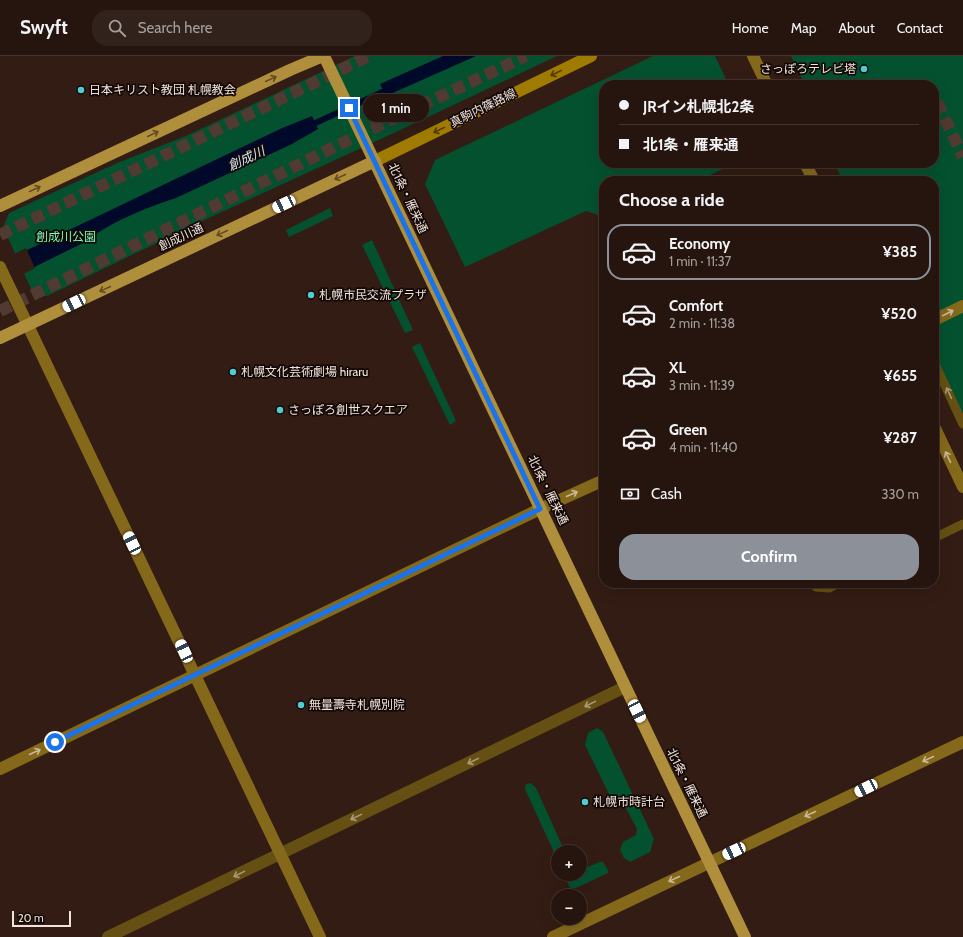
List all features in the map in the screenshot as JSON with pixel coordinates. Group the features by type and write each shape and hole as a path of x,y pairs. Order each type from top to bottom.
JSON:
{"highway":[{"name":"北1条・雁来通","path":"324,56 375,160 540,509 566,559 625,687 745,937"},
{"path":"0,206 290,70 324,56"},
{"name":"創成川通","path":"0,338 375,160"}],"main road":[{"name":"真駒内篠路線","path":"375,160 591,56"}],"street":[{"path":"753,56 765,80"},
{"path":"0,267 320,937"},
{"path":"939,318 963,306"},
{"path":"939,437 963,487"},
{"path":"0,769 540,509 599,482"},
{"path":"108,937 625,687"},
{"path":"553,937 963,742"}],"lane":[{"path":"939,373 963,424"},
{"path":"939,536 963,524"}],"green space":[{"name":"創成川公園","path":"355,56 557,56 198,223 47,296 32,291 3,227 9,213 117,163 186,136"},
{"path":"653,56 715,56 727,80 603,80"},
{"path":"791,56 963,56 963,414 939,365 939,176 840,176 836,168 939,168 939,80 803,80"},
{"path":"599,82 599,168 725,168 708,176 599,176 599,215 586,211 465,267 425,184 435,160"},
{"path":"330,208 333,216 289,237 286,230"},
{"path":"372,240 413,330 405,333 362,245"},
{"path":"420,343 456,421 450,425 412,347"},
{"path":"597,728 603,732 654,839 650,852 630,862 624,858 620,850 623,842 636,835 637,829 620,797 610,796 585,745 588,733"},
{"path":"531,783 536,788 562,845 551,846 525,789 526,784"},
{"path":"603,862 608,870 608,873 576,888 570,888 567,881 587,881 587,867"}],"water":[{"path":"443,56 476,56 386,96 380,84"},
{"path":"312,116 318,129 292,144 176,198 129,216 105,228 85,242 0,284 0,263 280,129"}],"pier":[{"path":"26,248 35,268 0,286 0,261"}],"waterway":[{"name":"創成川","path":"309,126 391,88"}],"tunnel":[{"path":"0,235 369,56"},
{"path":"0,311 361,134 526,56"},
{"path":"939,106 963,157"}],"place":[{"name":"さっぽろテレビ塔","path":"864,69"},
{"name":"日本キリスト教団 札幌教会","path":"81,90"},
{"name":"札幌市民交流プラザ","path":"311,295"},
{"name":"札幌文化芸術劇場 hiraru","path":"233,372"},
{"name":"さっぽろ創世スクエア","path":"280,410"},
{"name":"無量壽寺札幌別院","path":"301,705"},
{"name":"札幌市時計台","path":"585,802"}],"route":[{"path":"55,742 540,509 349,108"}]}
